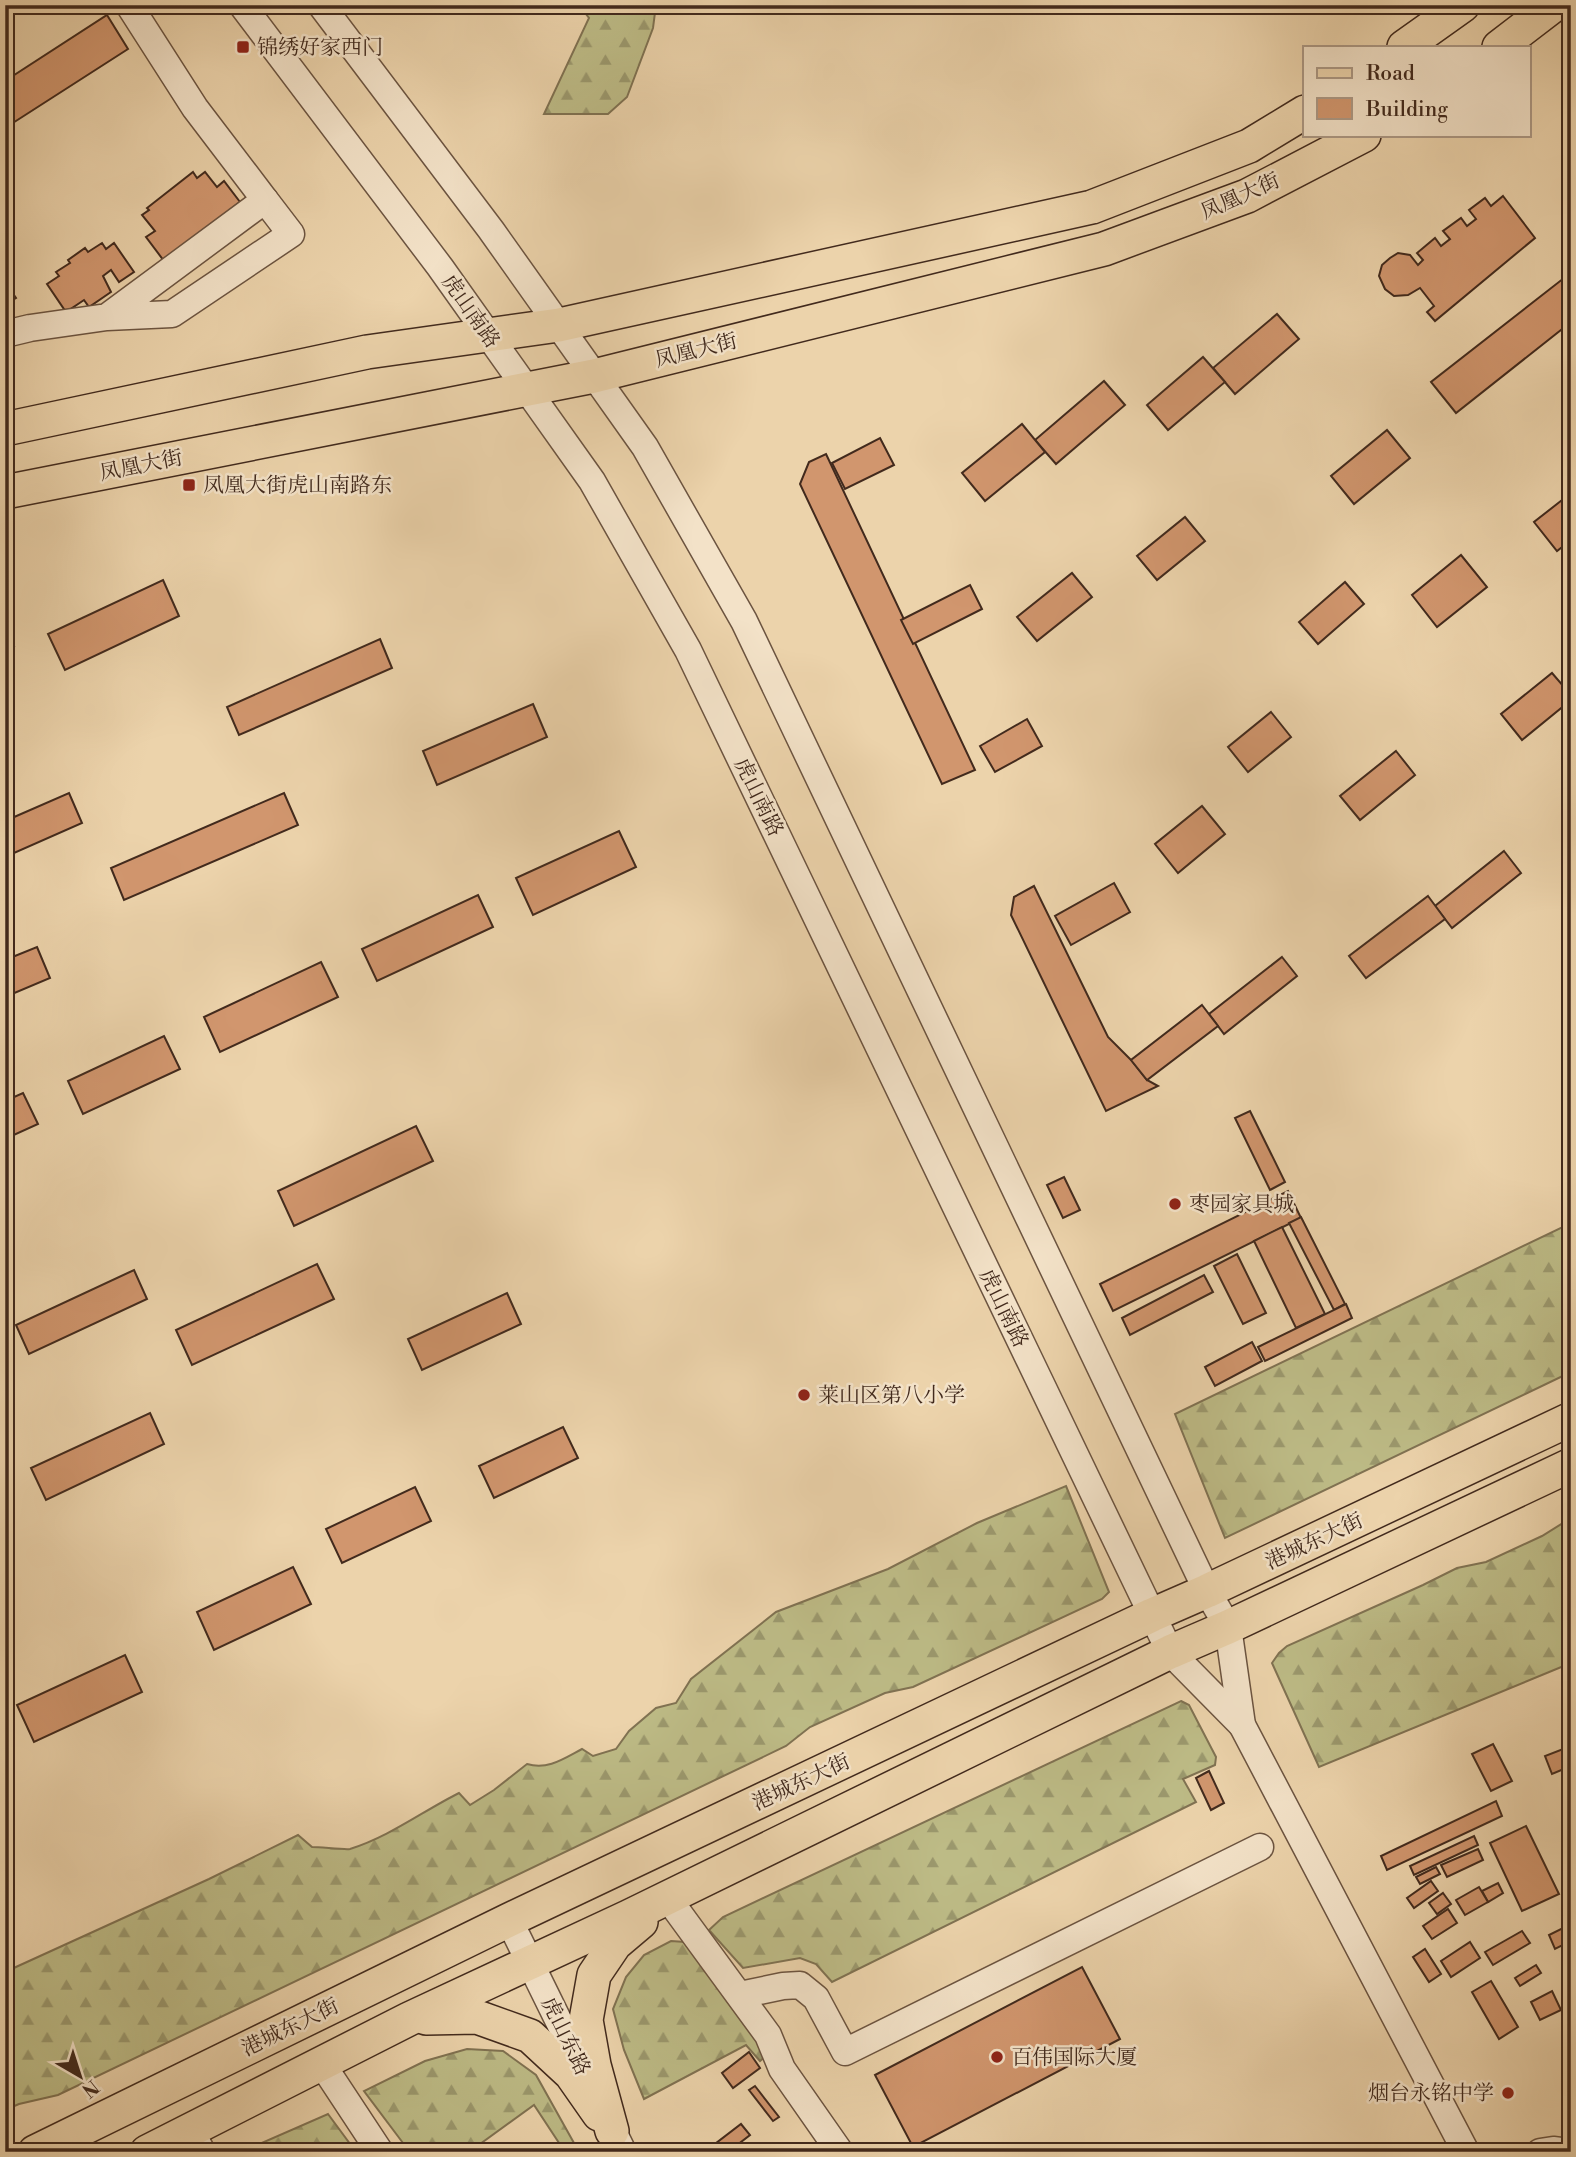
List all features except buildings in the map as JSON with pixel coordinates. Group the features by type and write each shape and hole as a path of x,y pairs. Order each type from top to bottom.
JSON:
{"main road":[{"path":"1405,46 1463,5"},
{"path":"1500,46 1554,5"},
{"name":"凤凰大街","path":"5,429 366,352 559,326 1092,207 1249,146 1303,113"},
{"name":"凤凰大街","path":"5,492 594,376 1104,249 1247,196 1362,136"},
{"name":"港城东大街","path":"35,2152 509,1920 1571,1419"},
{"name":"港城东大街","path":"147,2152 196,2141 322,2064 410,2018 675,1895 1170,1652 1571,1465"},
{"path":"617,2141 594,2065 586,2020 594,1975 615,1944 675,1895"},
{"path":"410,2018 477,2017 530,2036 570,2074 617,2141"}],"street":[{"path":"5,334 107,317 172,314 291,234 195,108 128,5"},
{"name":"虎山南路","path":"242,5 440,267 592,481 688,650 1170,1652 1242,1725"},
{"path":"321,5 491,230 645,447 744,621 1207,1591 1228,1627 1242,1725 1466,2152"},
{"path":"107,317 265,200"},
{"path":"740,1994 783,1986 800,1986 816,1998 845,2052 1260,1847"},
{"path":"675,1895 768,2035 782,2069 840,2152"},
{"name":"虎山东路","path":"509,1920 617,2141"},
{"path":"322,2064 380,2152"},
{"path":"1540,2152 1569,2152"}],"green space":[{"path":"579,5 656,5 653,28 627,97 608,114 544,114 589,18"},
{"path":"1571,1223 1571,1372 1225,1538 1175,1414"},
{"path":"1066,1486 1109,1592 1102,1599 913,1687 885,1693 810,1727 786,1746 58,2095 5,2110 5,1972 209,1879 298,1835 312,1847 350,1849 392,1831 459,1793 470,1805 527,1764 549,1765 582,1749 593,1756 616,1749 629,1731 656,1708 676,1703 691,1679 776,1612 888,1569 977,1523"},
{"path":"1571,1518 1571,1663 1319,1767 1272,1663 1279,1653 1287,1646 1457,1568 1486,1562 1542,1536"},
{"path":"1181,1701 1189,1705 1216,1757 1215,1765 1183,1779 1196,1802 832,1982 816,1964 800,1958 743,1968 709,1930 723,1917"},
{"path":"671,1941 685,1942 772,2051 760,2061 746,2045 644,2099 624,2050 613,2009 626,1977 644,1955"},
{"path":"467,2049 503,2051 536,2075 579,2152 565,2152 534,2105 469,2152 406,2152 406,2147 364,2091 425,2061"},
{"path":"328,2114 356,2152 241,2152"}],"place":[{"name":"锦绣好家西门","path":"243,47"},
{"name":"凤凰大街虎山南路东","path":"189,485"},
{"name":"枣园家具城","path":"1175,1204"},
{"name":"莱山区第八小学","path":"804,1395"},
{"name":"百伟国际大厦","path":"997,2057"},
{"name":"烟台永铭中学","path":"1508,2093"}]}
